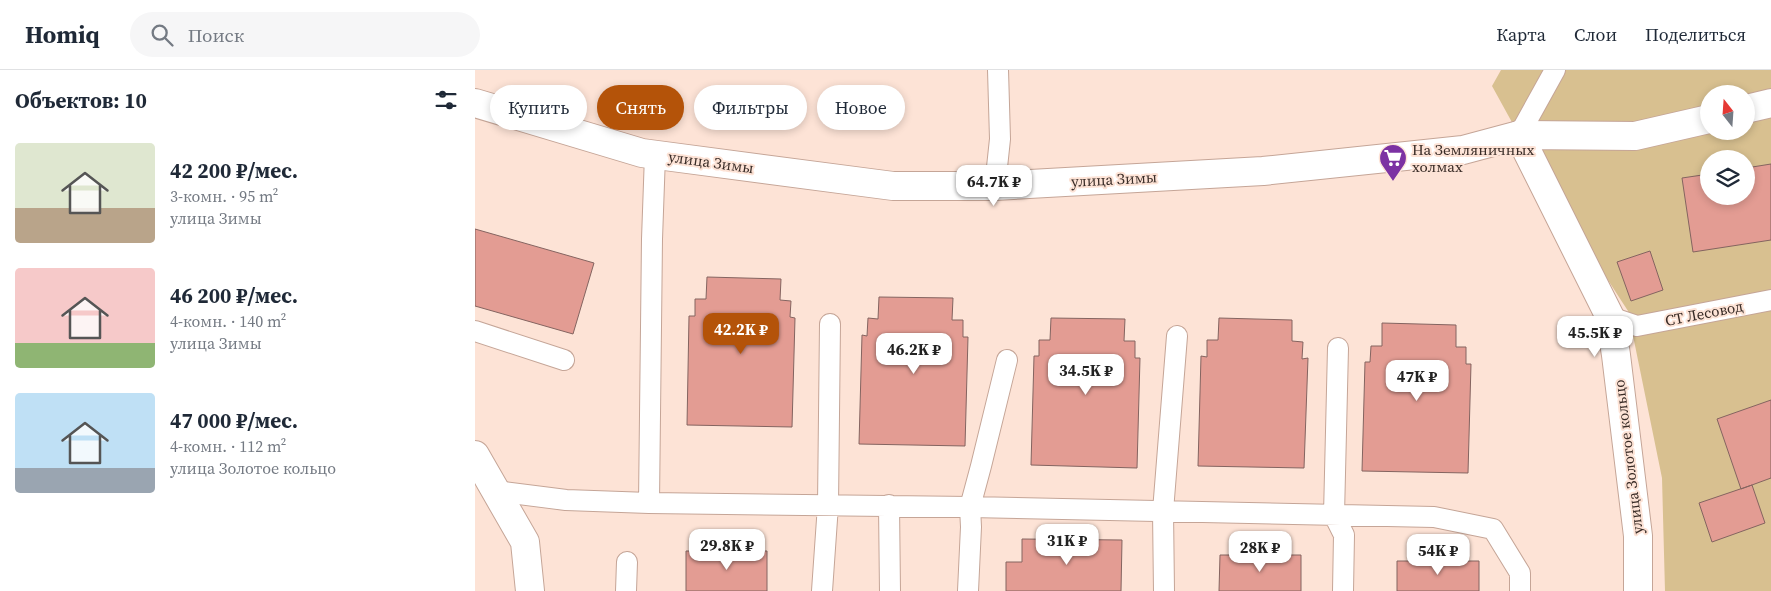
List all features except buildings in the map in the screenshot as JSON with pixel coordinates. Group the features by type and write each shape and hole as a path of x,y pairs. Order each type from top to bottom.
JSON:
{"street":[{"name":"улица Зимы","path":"475,103 642,153 893,186 995,186 1263,171 1463,150 1519,136 1635,136 1700,120"},
{"path":"1755,107 1771,103"},
{"name":"улица Золотое кольцо","path":"1519,136 1609,317 1616,355 1638,536 1637,591"},
{"path":"475,455 525,542 530,591"}],"lane":[{"path":"995,186 1000,139 998,70"},
{"path":"1519,136 1555,70"},
{"path":"649,503 655,154"},
{"name":"СТ Лесовод","path":"1609,317 1637,326 1771,300"},
{"path":"822,591 828,505 830,324"},
{"path":"475,331 563,360"},
{"path":"1164,591 1163,512 1177,336"},
{"path":"1338,348 1334,515 1344,534 1343,591"},
{"path":"968,591 970,507 1007,360"},
{"path":"496,491 566,500 649,503 889,505 1434,517 1493,529 1520,573 1520,591"},
{"path":"889,505 890,591"},
{"path":"626,591 627,562"}],"shaded area":[{"path":"1501,70 1771,70 1771,591 1665,591 1662,478 1628,311 1547,186 1492,86"}],"place":[{"name":"На Земляничных холмах","path":"1393,182"}]}
